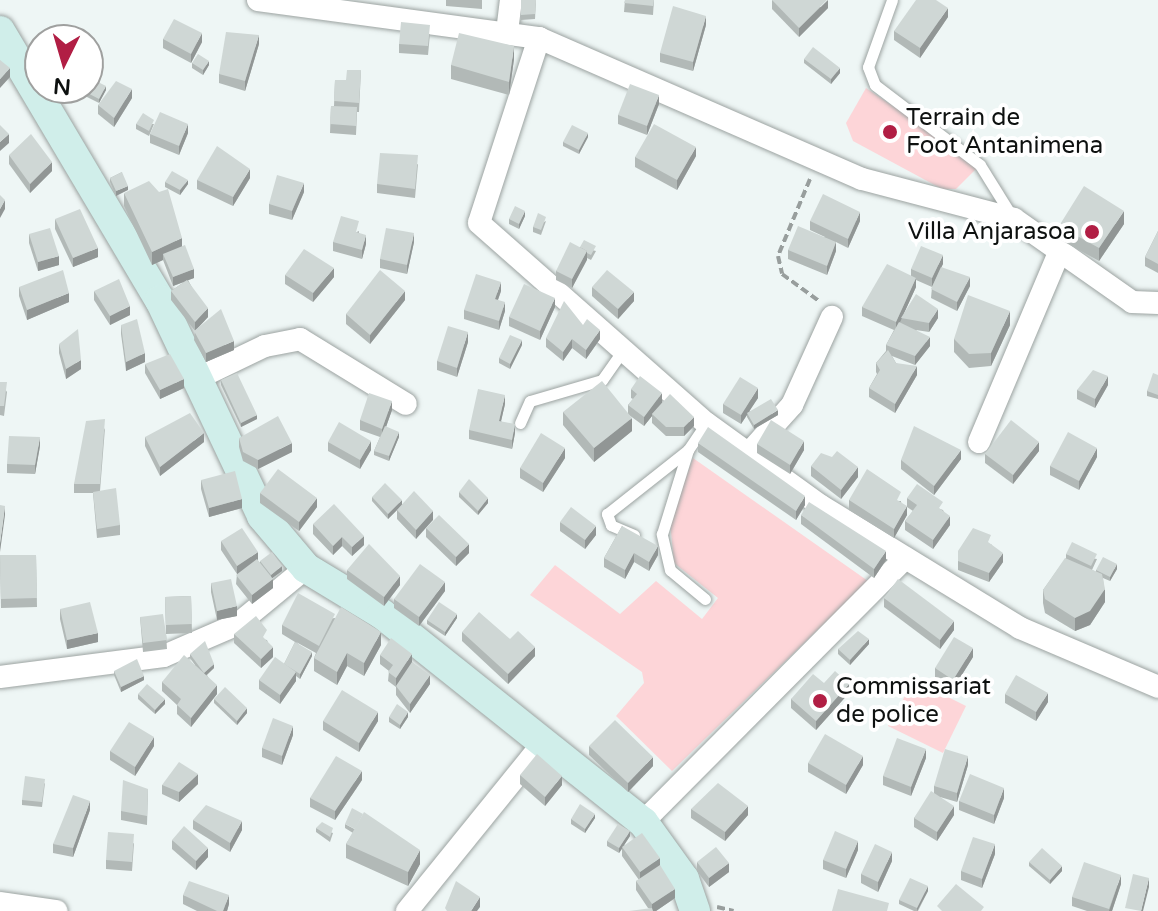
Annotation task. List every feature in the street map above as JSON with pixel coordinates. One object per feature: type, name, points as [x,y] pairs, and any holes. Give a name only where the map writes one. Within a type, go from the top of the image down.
[{"type":"street","points":[[258,0],[539,38],[862,179],[1014,219],[1132,302],[1158,303]]},
{"type":"street","points":[[507,32],[511,0]]},
{"type":"street","points":[[0,31],[160,300],[262,516],[306,568],[382,614],[643,822],[684,879],[695,911]]},
{"type":"street","points":[[539,38],[479,223],[622,351],[706,423],[748,454],[905,558],[1020,628],[1158,687]]},
{"type":"street","points":[[979,442],[1059,253]]},
{"type":"street","points":[[748,454],[792,405],[832,317]]},
{"type":"street","points":[[196,379],[265,346],[300,339],[406,404]]},
{"type":"street","points":[[643,822],[905,558]]},
{"type":"street","points":[[0,677],[164,656],[238,624],[306,568]]},
{"type":"street","points":[[407,911],[542,744]]},
{"type":"street","points":[[0,903],[56,911]]},
{"type":"lane","points":[[892,0],[868,67],[875,85],[980,165],[1014,219]]},
{"type":"lane","points":[[520,423],[530,401],[602,380],[622,351]]},
{"type":"lane","points":[[705,599],[670,570],[664,548],[667,510],[688,450],[706,423]]},
{"type":"lane","points":[[664,548],[611,525],[607,514],[688,450]]},
{"type":"path","points":[[818,159],[778,256],[782,274],[832,317]]},
{"type":"shaded area","name":"Terrain de Foot Antanimena","points":[[866,88],[980,165],[956,189],[942,189],[853,141],[846,123]]},
{"type":"shaded area","points":[[693,458],[868,581],[672,771],[616,716],[644,683],[642,672],[530,595],[555,565],[620,614],[656,581],[702,619],[718,598],[674,563],[670,522]]},
{"type":"shaded area","points":[[914,680],[966,706],[943,753],[888,726]]},
{"type":"building","points":[[521,0],[536,0],[535,14],[521,15]]},
{"type":"building","points":[[625,0],[654,0],[653,6],[624,3]]},
{"type":"building","points":[[772,0],[827,0],[799,28]]},
{"type":"building","points":[[916,0],[936,0],[948,8],[920,48],[894,31]]},
{"type":"building","points":[[673,6],[706,16],[693,62],[660,53]]},
{"type":"building","points":[[174,19],[202,33],[191,54],[163,39]]},
{"type":"building","points":[[401,22],[430,25],[428,46],[399,44]]},
{"type":"building","points":[[226,32],[259,35],[245,81],[219,74]]},
{"type":"building","points":[[459,33],[514,46],[509,82],[451,65]]},
{"type":"building","points":[[813,47],[840,68],[831,79],[804,59]]},
{"type":"building","points":[[198,54],[209,61],[203,70],[192,63]]},
{"type":"building","points":[[0,60],[10,68],[0,79]]},
{"type":"building","points":[[347,70],[361,70],[359,103],[334,101],[335,80],[346,80]]},
{"type":"building","points":[[116,81],[132,89],[114,118],[98,105],[104,104],[104,97]]},
{"type":"building","points":[[630,84],[659,95],[647,126],[618,115]]},
{"type":"building","points":[[331,106],[357,107],[356,126],[330,124]]},
{"type":"building","points":[[160,112],[188,124],[179,146],[150,134]]},
{"type":"building","points":[[143,113],[154,120],[149,131],[136,124]]},
{"type":"building","points":[[654,124],[696,147],[677,180],[635,157]]},
{"type":"building","points":[[0,125],[9,134],[0,142]]},
{"type":"building","points":[[572,125],[588,133],[579,150],[563,142]]},
{"type":"building","points":[[31,134],[52,162],[30,184],[9,155]]},
{"type":"building","points":[[217,146],[250,169],[233,197],[197,180]]},
{"type":"building","points":[[380,153],[418,155],[415,189],[377,184]]},
{"type":"building","points":[[172,171],[188,180],[180,190],[165,182]]},
{"type":"building","points":[[122,172],[128,186],[116,191],[110,178]]},
{"type":"building","points":[[277,175],[304,183],[292,211],[269,204]]},
{"type":"building","points":[[149,181],[159,192],[168,189],[182,238],[152,252],[124,193]]},
{"type":"building","name":"Villa Anjarasoa","points":[[1084,186],[1124,211],[1099,248],[1059,226]]},
{"type":"building","points":[[823,194],[860,212],[848,239],[810,221]]},
{"type":"building","points":[[515,206],[525,211],[519,224],[509,219]]},
{"type":"building","points":[[80,209],[98,248],[73,258],[55,219]]},
{"type":"building","points":[[538,213],[546,217],[541,230],[533,227]]},
{"type":"building","points":[[341,216],[359,221],[356,232],[366,235],[362,250],[333,242]]},
{"type":"building","points":[[798,226],[836,242],[827,266],[788,250]]},
{"type":"building","points":[[50,228],[59,256],[38,262],[29,234]]},
{"type":"building","points":[[386,228],[414,233],[407,265],[380,259]]},
{"type":"building","points":[[1158,231],[1158,264],[1145,257]]},
{"type":"building","points":[[584,240],[596,246],[591,255],[580,247]]},
{"type":"building","points":[[570,242],[587,251],[572,279],[556,271]]},
{"type":"building","points":[[185,245],[194,269],[173,277],[163,254]]},
{"type":"building","points":[[921,246],[943,255],[932,278],[911,269]]},
{"type":"building","points":[[304,249],[334,268],[313,293],[285,275]]},
{"type":"building","points":[[887,264],[916,278],[896,322],[862,307]]},
{"type":"building","points":[[941,267],[970,277],[957,302],[931,289]]},
{"type":"building","points":[[63,270],[69,293],[27,310],[19,287]]},
{"type":"building","points":[[380,270],[405,291],[370,335],[346,314]]},
{"type":"building","points":[[607,270],[634,292],[618,309],[592,287]]},
{"type":"building","points":[[476,274],[501,282],[495,299],[505,302],[499,321],[464,310]]},
{"type":"building","points":[[119,279],[130,306],[110,316],[94,291]]},
{"type":"building","points":[[187,280],[208,308],[195,322],[171,291]]},
{"type":"building","points":[[524,284],[555,298],[540,331],[509,317]]},
{"type":"building","points":[[916,294],[938,309],[929,323],[901,318]]},
{"type":"building","points":[[968,295],[1010,311],[991,353],[969,354],[954,339]]},
{"type":"building","points":[[564,301],[583,325],[587,319],[600,330],[586,350],[572,339],[563,352],[546,338]]},
{"type":"building","points":[[221,309],[234,341],[206,353],[194,331]]},
{"type":"building","points":[[137,319],[145,353],[126,362],[121,325]]},
{"type":"building","points":[[899,322],[930,337],[915,356],[886,345]]},
{"type":"building","points":[[448,326],[468,332],[457,368],[437,361]]},
{"type":"building","points":[[78,329],[81,360],[66,369],[59,344]]},
{"type":"building","points":[[510,335],[522,340],[510,364],[499,358]]},
{"type":"building","points":[[888,350],[896,363],[917,366],[895,404],[869,388],[880,370],[876,363]]},
{"type":"building","points":[[170,354],[184,379],[160,390],[145,364]]},
{"type":"building","points":[[1093,370],[1108,376],[1095,399],[1077,390]]},
{"type":"building","points":[[237,373],[257,415],[241,423],[221,380]]},
{"type":"building","points":[[1153,373],[1158,375],[1158,395],[1147,391]]},
{"type":"building","points":[[640,376],[662,393],[644,417],[628,405],[637,394],[631,389]]},
{"type":"building","points":[[740,377],[758,388],[741,415],[723,404]]},
{"type":"building","points":[[602,381],[632,418],[594,448],[563,412]]},
{"type":"building","points":[[0,382],[7,382],[4,406],[0,406]]},
{"type":"building","points":[[478,389],[505,395],[499,421],[515,424],[512,440],[469,430]]},
{"type":"building","points":[[369,393],[392,401],[382,429],[360,420]]},
{"type":"building","points":[[670,394],[694,417],[684,427],[666,427],[652,414]]},
{"type":"building","points":[[771,399],[778,410],[754,425],[747,413]]},
{"type":"building","points":[[190,413],[204,433],[160,467],[145,437]]},
{"type":"building","points":[[278,416],[292,443],[258,460],[243,452],[239,438]]},
{"type":"building","points":[[105,419],[100,484],[74,484],[86,421]]},
{"type":"building","points":[[771,420],[804,441],[790,465],[757,444]]},
{"type":"building","points":[[1011,420],[1039,442],[1013,475],[985,454]]},
{"type":"building","points":[[339,422],[371,441],[360,460],[328,442]]},
{"type":"building","points":[[385,426],[399,432],[389,456],[374,451]]},
{"type":"building","points":[[914,426],[961,450],[934,486],[901,460]]},
{"type":"building","points":[[708,427],[805,496],[796,511],[698,443]]},
{"type":"building","points":[[1068,432],[1097,448],[1079,481],[1050,466]]},
{"type":"building","points":[[541,433],[565,448],[543,483],[520,468]]},
{"type":"building","points":[[9,436],[40,437],[35,465],[7,464]]},
{"type":"building","points":[[837,451],[858,467],[841,490],[811,466],[821,453],[832,457]]},
{"type":"building","points":[[278,469],[317,498],[299,522],[260,493]]},
{"type":"building","points":[[867,469],[901,492],[897,500],[907,506],[894,529],[849,500]]},
{"type":"building","points":[[235,471],[242,499],[209,508],[201,480]]},
{"type":"building","points":[[469,479],[488,498],[478,511],[459,492]]},
{"type":"building","points":[[385,483],[402,500],[388,514],[372,497]]},
{"type":"building","points":[[917,484],[943,502],[939,508],[950,516],[933,540],[905,521],[917,505],[907,498]]},
{"type":"building","points":[[116,488],[120,525],[97,529],[93,492]]},
{"type":"building","points":[[414,491],[433,511],[416,530],[397,510]]},
{"type":"building","points":[[809,502],[886,551],[874,569],[801,515]]},
{"type":"building","points":[[334,504],[364,536],[352,547],[342,537],[333,546],[313,524]]},
{"type":"building","points":[[0,505],[5,506],[0,543]]},
{"type":"building","points":[[571,507],[596,526],[585,540],[560,522]]},
{"type":"building","points":[[439,515],[469,544],[456,557],[426,528]]},
{"type":"building","points":[[622,526],[658,546],[649,562],[634,553],[625,570],[604,558]]},
{"type":"building","points":[[242,528],[258,552],[237,566],[221,541]]},
{"type":"building","points":[[973,528],[991,535],[988,542],[1003,553],[989,573],[958,561],[958,551]]},
{"type":"building","points":[[1072,542],[1097,554],[1091,566],[1066,554]]},
{"type":"building","points":[[369,544],[400,576],[384,597],[347,570]]},
{"type":"building","points":[[272,552],[282,566],[271,575],[260,561]]},
{"type":"building","points":[[0,555],[36,555],[37,598],[1,599]]},
{"type":"building","points":[[1103,557],[1117,564],[1110,577],[1096,570]]},
{"type":"building","points":[[1065,558],[1102,574],[1105,589],[1090,611],[1075,618],[1045,599],[1043,590]]},
{"type":"building","points":[[257,559],[273,579],[252,595],[236,575]]},
{"type":"building","points":[[420,564],[445,582],[419,617],[394,599]]},
{"type":"building","points":[[231,579],[237,606],[217,611],[211,583]]},
{"type":"building","points":[[898,579],[954,621],[940,640],[884,598]]},
{"type":"building","points":[[298,593],[335,614],[319,646],[282,625]]},
{"type":"building","points":[[191,596],[192,624],[166,625],[165,597]]},
{"type":"building","points":[[90,602],[98,633],[67,640],[60,609]]},
{"type":"building","points":[[439,602],[457,614],[445,632],[427,620]]},
{"type":"building","points":[[341,607],[381,632],[364,663],[347,653],[337,672],[314,658]]},
{"type":"building","points":[[479,612],[510,639],[518,631],[535,647],[508,674],[462,632]]},
{"type":"building","points":[[163,614],[167,640],[143,643],[140,617]]},
{"type":"building","points":[[256,616],[267,630],[263,637],[273,647],[261,659],[234,634]]},
{"type":"building","points":[[858,631],[869,639],[850,660],[838,649]]},
{"type":"building","points":[[954,637],[973,648],[953,680],[935,668]]},
{"type":"building","points":[[391,638],[412,654],[396,678],[388,672],[393,665],[380,655]]},
{"type":"building","points":[[205,641],[214,664],[204,673],[190,654]]},
{"type":"building","points":[[295,642],[312,652],[300,674],[284,664]]},
{"type":"building","points":[[184,655],[217,685],[191,718],[177,705],[181,699],[162,682]]},
{"type":"building","points":[[275,657],[296,672],[280,695],[259,680]]},
{"type":"building","points":[[137,659],[144,676],[121,687],[114,671]]},
{"type":"building","points":[[412,662],[430,675],[410,704],[396,686]]},
{"type":"building","name":"Commissariat de police","points":[[835,671],[849,684],[816,721],[791,699],[813,674],[824,683]]},
{"type":"building","points":[[1016,675],[1048,693],[1036,712],[1005,694]]},
{"type":"building","points":[[147,684],[165,699],[155,710],[138,694]]},
{"type":"building","points":[[225,687],[247,708],[237,721],[214,699]]},
{"type":"building","points":[[342,690],[378,712],[359,743],[323,721]]},
{"type":"building","points":[[397,704],[408,712],[400,725],[389,717]]},
{"type":"building","points":[[273,718],[293,726],[282,756],[262,748]]},
{"type":"building","points":[[615,720],[653,757],[628,783],[589,746]]},
{"type":"building","points":[[129,722],[154,737],[135,767],[110,751]]},
{"type":"building","points":[[825,734],[863,756],[846,785],[808,763]]},
{"type":"building","points":[[897,738],[926,749],[911,787],[883,776]]},
{"type":"building","points":[[945,749],[968,756],[957,793],[934,786]]},
{"type":"building","points":[[537,754],[562,776],[545,797],[520,775]]},
{"type":"building","points":[[336,756],[362,771],[335,811],[310,798]]},
{"type":"building","points":[[179,762],[198,774],[179,792],[162,785]]},
{"type":"building","points":[[970,774],[1004,788],[994,815],[959,801]]},
{"type":"building","points":[[25,776],[45,779],[42,802],[22,800]]},
{"type":"building","points":[[123,780],[148,789],[147,816],[121,811]]},
{"type":"building","points":[[718,783],[748,806],[725,832],[691,809]]},
{"type":"building","points":[[931,791],[954,806],[937,832],[914,818]]},
{"type":"building","points":[[73,795],[90,801],[73,848],[53,844]]},
{"type":"building","points":[[580,804],[595,814],[585,829],[571,819]]},
{"type":"building","points":[[206,805],[242,821],[230,843],[193,820]]},
{"type":"building","points":[[352,808],[363,814],[355,829],[345,824]]},
{"type":"building","points":[[364,812],[420,850],[408,872],[346,844]]},
{"type":"building","points":[[322,822],[333,828],[330,837],[316,828]]},
{"type":"building","points":[[618,824],[630,831],[619,848],[607,841]]},
{"type":"building","points":[[184,826],[208,848],[196,861],[172,840]]},
{"type":"building","points":[[835,831],[858,841],[846,869],[823,860]]},
{"type":"building","points":[[108,832],[134,834],[132,862],[106,860]]},
{"type":"building","points":[[642,833],[660,858],[640,872],[622,847]]},
{"type":"building","points":[[973,837],[995,844],[982,879],[961,871]]},
{"type":"building","points":[[875,844],[892,852],[878,882],[861,874]]},
{"type":"building","points":[[716,847],[729,863],[709,878],[697,862]]},
{"type":"building","points":[[1042,848],[1062,866],[1050,880],[1029,862]]},
{"type":"building","points":[[1084,862],[1121,875],[1109,909],[1072,897]]},
{"type":"building","points":[[660,865],[675,889],[652,904],[636,881]]},
{"type":"building","points":[[1133,874],[1149,878],[1141,911],[1125,908]]},
{"type":"building","points":[[910,878],[928,886],[917,908],[899,900]]},
{"type":"building","points":[[189,881],[229,895],[223,911],[183,895]]},
{"type":"building","points":[[456,881],[480,897],[471,911],[447,911],[445,908]]},
{"type":"building","points":[[956,884],[984,907],[981,911],[942,911],[937,906]]},
{"type":"building","points":[[838,889],[889,903],[887,911],[832,911]]},
{"type":"place","name":"Terrain de Foot Antanimena","points":[[890,132]]},
{"type":"place","name":"Villa Anjarasoa","points":[[1092,232]]},
{"type":"place","name":"Commissariat de police","points":[[820,701]]}]
